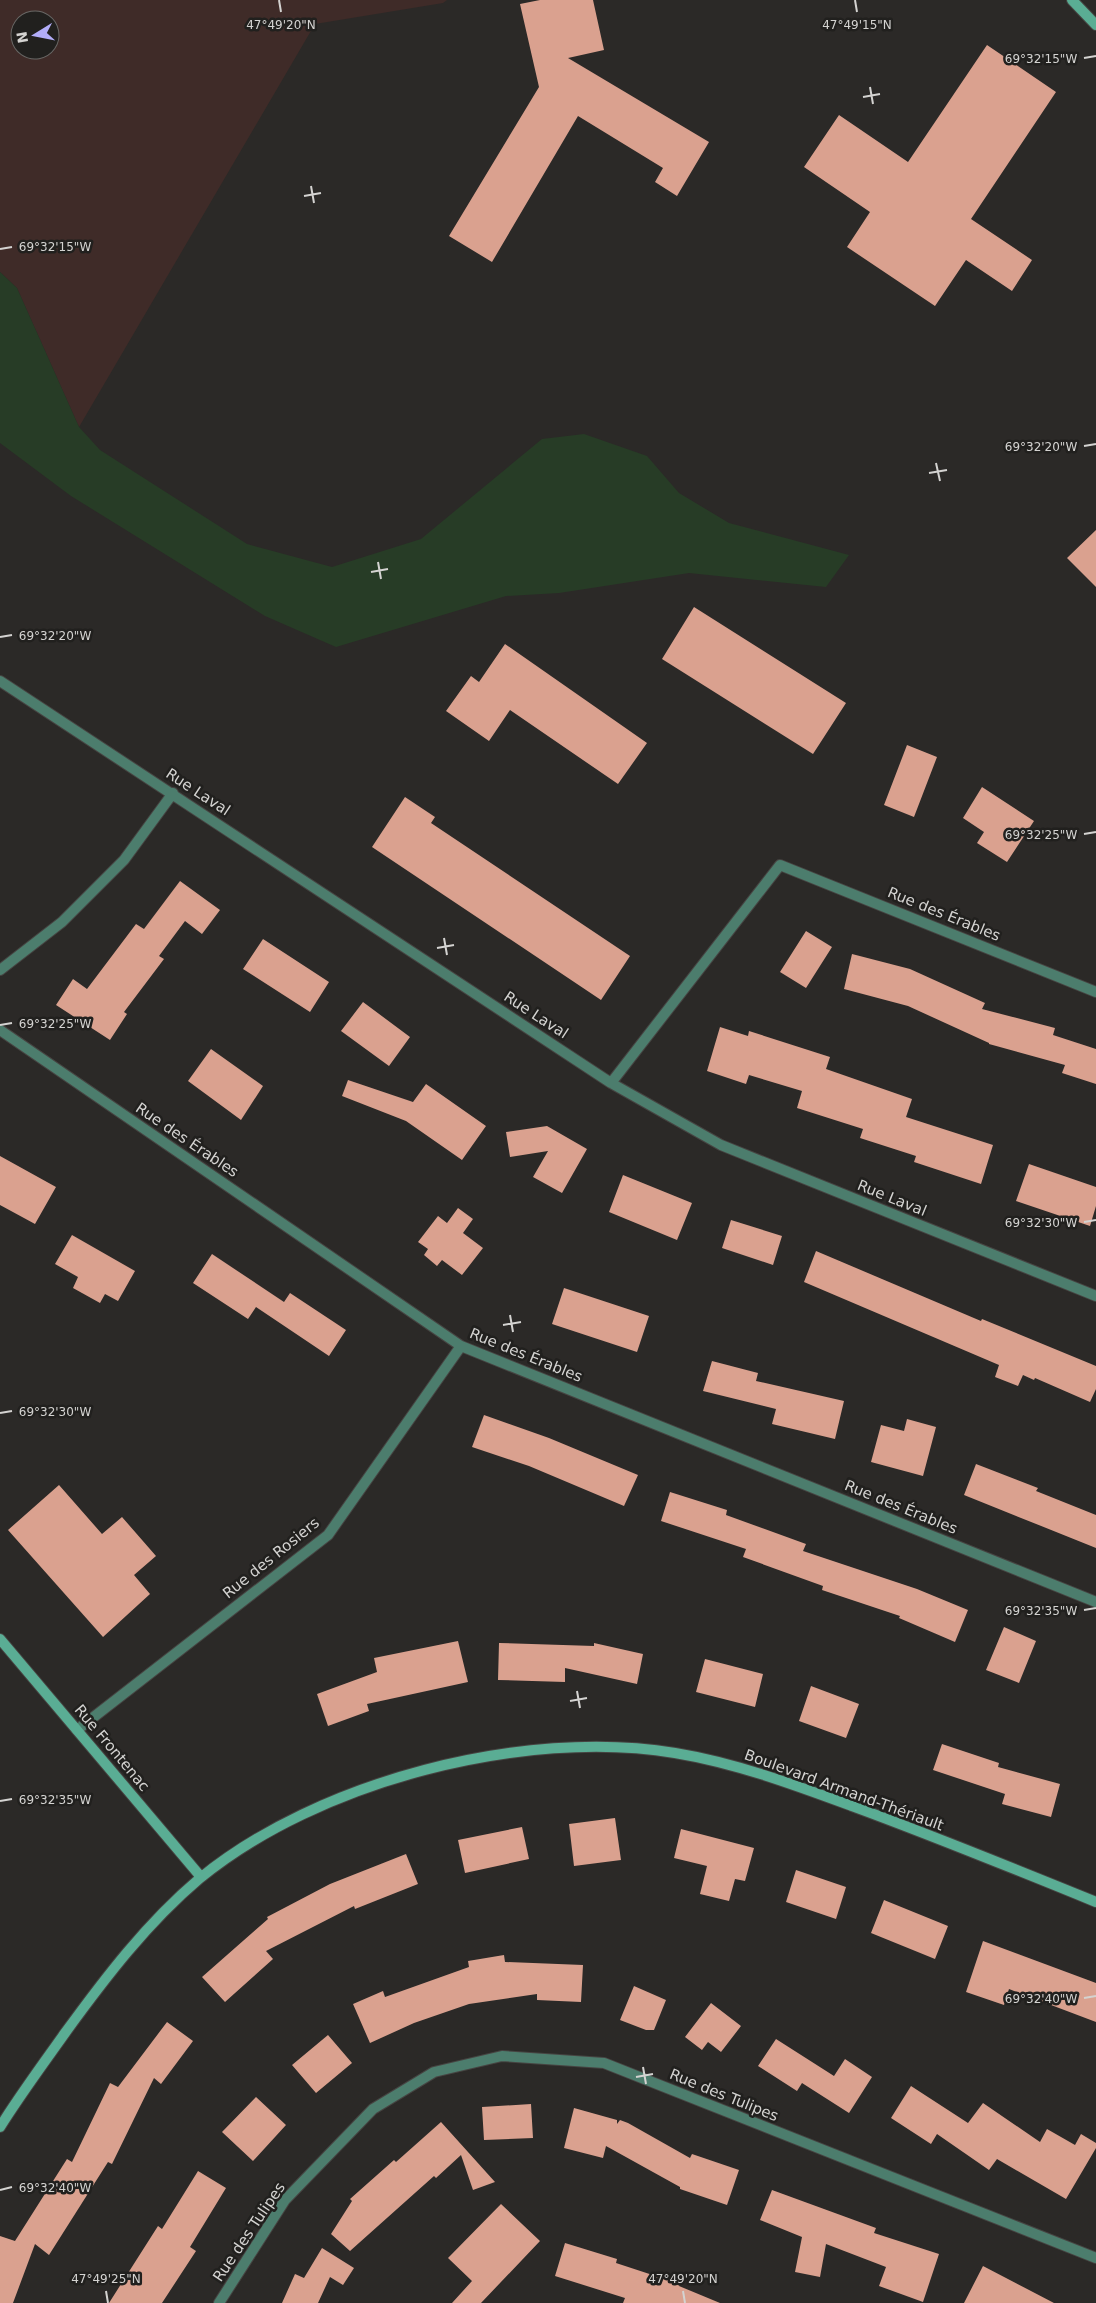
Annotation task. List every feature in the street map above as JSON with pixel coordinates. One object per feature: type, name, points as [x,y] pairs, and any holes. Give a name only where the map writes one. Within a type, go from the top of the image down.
[{"type":"street","points":[[1072,0],[1096,25]]},
{"type":"street","name":"Rue Laval","points":[[0,681],[173,793],[611,1083],[721,1145],[1096,1296]]},
{"type":"street","points":[[0,970],[62,922],[124,860],[173,793]]},
{"type":"street","name":"Rue des Érables","points":[[611,1083],[780,865],[1096,992]]},
{"type":"street","name":"Rue des Érables","points":[[0,1030],[461,1346],[1096,1602]]},
{"type":"street","name":"Rue des Rosiers","points":[[77,1730],[328,1534],[461,1346]]},
{"type":"street","name":"Rue Frontenac","points":[[0,1639],[202,1877]]},
{"type":"street","name":"Boulevard Armand-Thériault","points":[[0,2127],[110,1972],[174,1902],[202,1877],[246,1847],[286,1823],[320,1806],[378,1784],[472,1759],[546,1749],[606,1747],[674,1753],[728,1765],[807,1789],[904,1825],[1096,1902]]},
{"type":"street","name":"Rue des Tulipes","points":[[219,2303],[285,2200],[374,2109],[434,2072],[502,2056],[604,2063],[1096,2258]]},
{"type":"shaded area","points":[[0,0],[447,0],[443,3],[315,24],[79,427],[17,288],[0,272]]},
{"type":"green space","points":[[0,272],[17,288],[79,427],[100,450],[247,544],[332,567],[421,539],[542,439],[584,434],[647,456],[679,493],[729,523],[849,555],[826,587],[689,573],[559,593],[506,596],[336,647],[265,616],[71,496],[0,443]]},
{"type":"building","points":[[540,0],[593,0],[604,50],[568,58],[709,142],[677,196],[655,182],[663,168],[578,116],[492,262],[449,236],[539,87],[520,4]]},
{"type":"building","points":[[987,45],[1056,92],[971,219],[1032,260],[1012,291],[966,260],[935,306],[847,247],[870,212],[804,167],[839,115],[908,162]]},
{"type":"building","points":[[1096,530],[1096,587],[1067,558]]},
{"type":"building","points":[[694,607],[846,703],[813,754],[662,659]]},
{"type":"building","points":[[505,644],[647,743],[618,784],[510,710],[489,741],[446,711],[471,676],[479,682]]},
{"type":"building","points":[[907,745],[937,757],[914,817],[884,805]]},
{"type":"building","points":[[982,787],[1034,821],[1007,862],[977,843],[984,832],[963,818]]},
{"type":"building","points":[[405,797],[435,817],[431,823],[630,956],[601,1000],[372,847]]},
{"type":"building","points":[[180,881],[220,910],[202,934],[185,921],[159,956],[164,959],[124,1012],[127,1014],[110,1040],[56,1005],[73,979],[87,989],[136,924],[144,929]]},
{"type":"building","points":[[806,931],[832,947],[806,988],[780,972]]},
{"type":"building","points":[[263,939],[329,982],[310,1012],[243,969]]},
{"type":"building","points":[[852,954],[910,969],[985,1003],[982,1009],[1055,1028],[1053,1035],[1096,1049],[1096,1084],[1062,1073],[1065,1065],[989,1044],[908,1006],[844,989]]},
{"type":"building","points":[[363,1002],[410,1037],[389,1066],[341,1031]]},
{"type":"building","points":[[720,1027],[748,1036],[749,1031],[830,1057],[826,1069],[912,1099],[906,1117],[993,1145],[981,1184],[914,1162],[916,1156],[860,1138],[863,1129],[797,1108],[802,1091],[749,1075],[746,1084],[707,1071]]},
{"type":"building","points":[[211,1049],[263,1086],[241,1120],[188,1081]]},
{"type":"building","points":[[348,1080],[413,1102],[426,1084],[486,1126],[462,1160],[406,1121],[342,1096]]},
{"type":"building","points":[[547,1126],[587,1149],[562,1193],[533,1177],[548,1151],[510,1157],[506,1132]]},
{"type":"building","points":[[0,1156],[56,1187],[35,1224],[0,1205]]},
{"type":"building","points":[[1029,1164],[1096,1187],[1096,1206],[1090,1226],[1016,1201]]},
{"type":"building","points":[[623,1175],[692,1203],[677,1240],[609,1212]]},
{"type":"building","points":[[458,1208],[473,1219],[463,1233],[483,1248],[462,1275],[442,1260],[437,1266],[424,1255],[428,1249],[418,1242],[438,1216],[447,1223]]},
{"type":"building","points":[[731,1220],[782,1236],[773,1265],[722,1248]]},
{"type":"building","points":[[72,1235],[135,1271],[118,1301],[105,1294],[100,1303],[73,1288],[78,1277],[55,1264]]},
{"type":"building","points":[[816,1251],[981,1321],[982,1319],[1096,1366],[1096,1389],[1090,1402],[1035,1378],[1034,1380],[1023,1375],[1018,1386],[995,1377],[999,1365],[804,1282]]},
{"type":"building","points":[[212,1254],[284,1302],[290,1293],[346,1330],[329,1356],[256,1307],[248,1319],[193,1283]]},
{"type":"building","points":[[564,1288],[649,1316],[637,1352],[552,1324]]},
{"type":"building","points":[[712,1361],[758,1373],[756,1381],[844,1401],[835,1439],[772,1424],[776,1409],[703,1391]]},
{"type":"building","points":[[484,1415],[549,1438],[638,1475],[624,1506],[529,1466],[472,1447]]},
{"type":"building","points":[[907,1419],[936,1427],[923,1476],[871,1462],[881,1425],[904,1431]]},
{"type":"building","points":[[976,1464],[1038,1488],[1036,1491],[1096,1515],[1096,1548],[964,1495]]},
{"type":"building","points":[[59,1485],[102,1534],[122,1517],[156,1556],[134,1575],[150,1594],[103,1637],[8,1530]]},
{"type":"building","points":[[670,1492],[727,1510],[726,1515],[806,1544],[803,1551],[917,1589],[968,1610],[955,1642],[899,1618],[900,1616],[822,1590],[823,1586],[743,1557],[746,1549],[661,1521]]},
{"type":"building","points":[[1004,1627],[1036,1641],[1019,1683],[986,1670]]},
{"type":"building","points":[[458,1641],[468,1682],[367,1704],[369,1711],[328,1726],[317,1694],[377,1672],[374,1658]]},
{"type":"building","points":[[499,1643],[594,1646],[594,1643],[643,1654],[637,1684],[565,1668],[565,1682],[498,1680]]},
{"type":"building","points":[[705,1659],[763,1674],[755,1707],[696,1692]]},
{"type":"building","points":[[811,1686],[859,1704],[846,1738],[799,1721]]},
{"type":"building","points":[[942,1744],[999,1763],[998,1767],[1060,1784],[1051,1817],[1002,1804],[1005,1794],[933,1770]]},
{"type":"building","points":[[615,1818],[621,1860],[574,1866],[569,1824]]},
{"type":"building","points":[[522,1827],[529,1859],[465,1873],[458,1840]]},
{"type":"building","points":[[681,1829],[754,1848],[745,1881],[735,1879],[729,1901],[700,1894],[707,1866],[674,1858]]},
{"type":"building","points":[[406,1854],[418,1884],[355,1909],[354,1906],[266,1951],[273,1959],[225,2002],[202,1977],[268,1919],[267,1917],[330,1884]]},
{"type":"building","points":[[796,1870],[846,1887],[836,1919],[786,1902]]},
{"type":"building","points":[[884,1900],[948,1926],[935,1959],[871,1933]]},
{"type":"building","points":[[983,1941],[1096,1983],[1096,2022],[1009,1989],[1004,2005],[966,1992]]},
{"type":"building","points":[[504,1955],[505,1962],[583,1965],[581,2002],[537,2000],[537,1994],[469,2004],[414,2023],[370,2043],[353,2004],[383,1991],[385,1997],[469,1967],[468,1961]]},
{"type":"building","points":[[634,1986],[666,2000],[654,2030],[646,2030],[620,2020]]},
{"type":"building","points":[[711,2003],[741,2026],[721,2052],[708,2042],[702,2050],[685,2037]]},
{"type":"building","points":[[167,2022],[193,2041],[161,2084],[154,2078],[112,2164],[108,2162],[49,2255],[35,2244],[13,2303],[0,2303],[0,2236],[15,2241],[67,2159],[72,2162],[110,2083],[118,2087]]},
{"type":"building","points":[[328,2035],[352,2063],[316,2093],[292,2065]]},
{"type":"building","points":[[776,2039],[834,2076],[845,2059],[872,2077],[849,2113],[802,2083],[797,2091],[758,2066]]},
{"type":"building","points":[[911,2086],[968,2123],[983,2103],[1040,2142],[1047,2129],[1075,2145],[1081,2134],[1096,2143],[1096,2148],[1066,2199],[997,2159],[989,2170],[937,2134],[931,2144],[891,2118]]},
{"type":"building","points":[[256,2097],[286,2125],[253,2161],[222,2132]]},
{"type":"building","points":[[531,2104],[533,2138],[484,2140],[482,2107]]},
{"type":"building","points":[[574,2108],[617,2120],[617,2124],[620,2120],[628,2123],[690,2158],[692,2154],[739,2170],[727,2205],[680,2189],[680,2187],[606,2146],[603,2158],[564,2148]]},
{"type":"building","points":[[441,2122],[495,2182],[473,2190],[461,2155],[436,2178],[434,2176],[350,2251],[331,2234],[352,2201],[350,2199]]},
{"type":"building","points":[[198,2171],[226,2188],[190,2247],[196,2251],[162,2303],[109,2303],[158,2226],[162,2229]]},
{"type":"building","points":[[772,2190],[876,2228],[874,2233],[939,2254],[923,2302],[879,2286],[886,2267],[826,2244],[820,2277],[795,2272],[802,2237],[760,2220]]},
{"type":"building","points":[[501,2204],[540,2241],[481,2303],[452,2303],[472,2281],[448,2258]]},
{"type":"building","points":[[565,2243],[617,2259],[616,2263],[680,2284],[679,2286],[720,2303],[623,2303],[625,2298],[555,2276]]},
{"type":"building","points":[[322,2248],[354,2268],[343,2285],[330,2277],[318,2303],[282,2303],[295,2274],[304,2278]]},
{"type":"building","points":[[983,2266],[1054,2303],[964,2303]]}]
